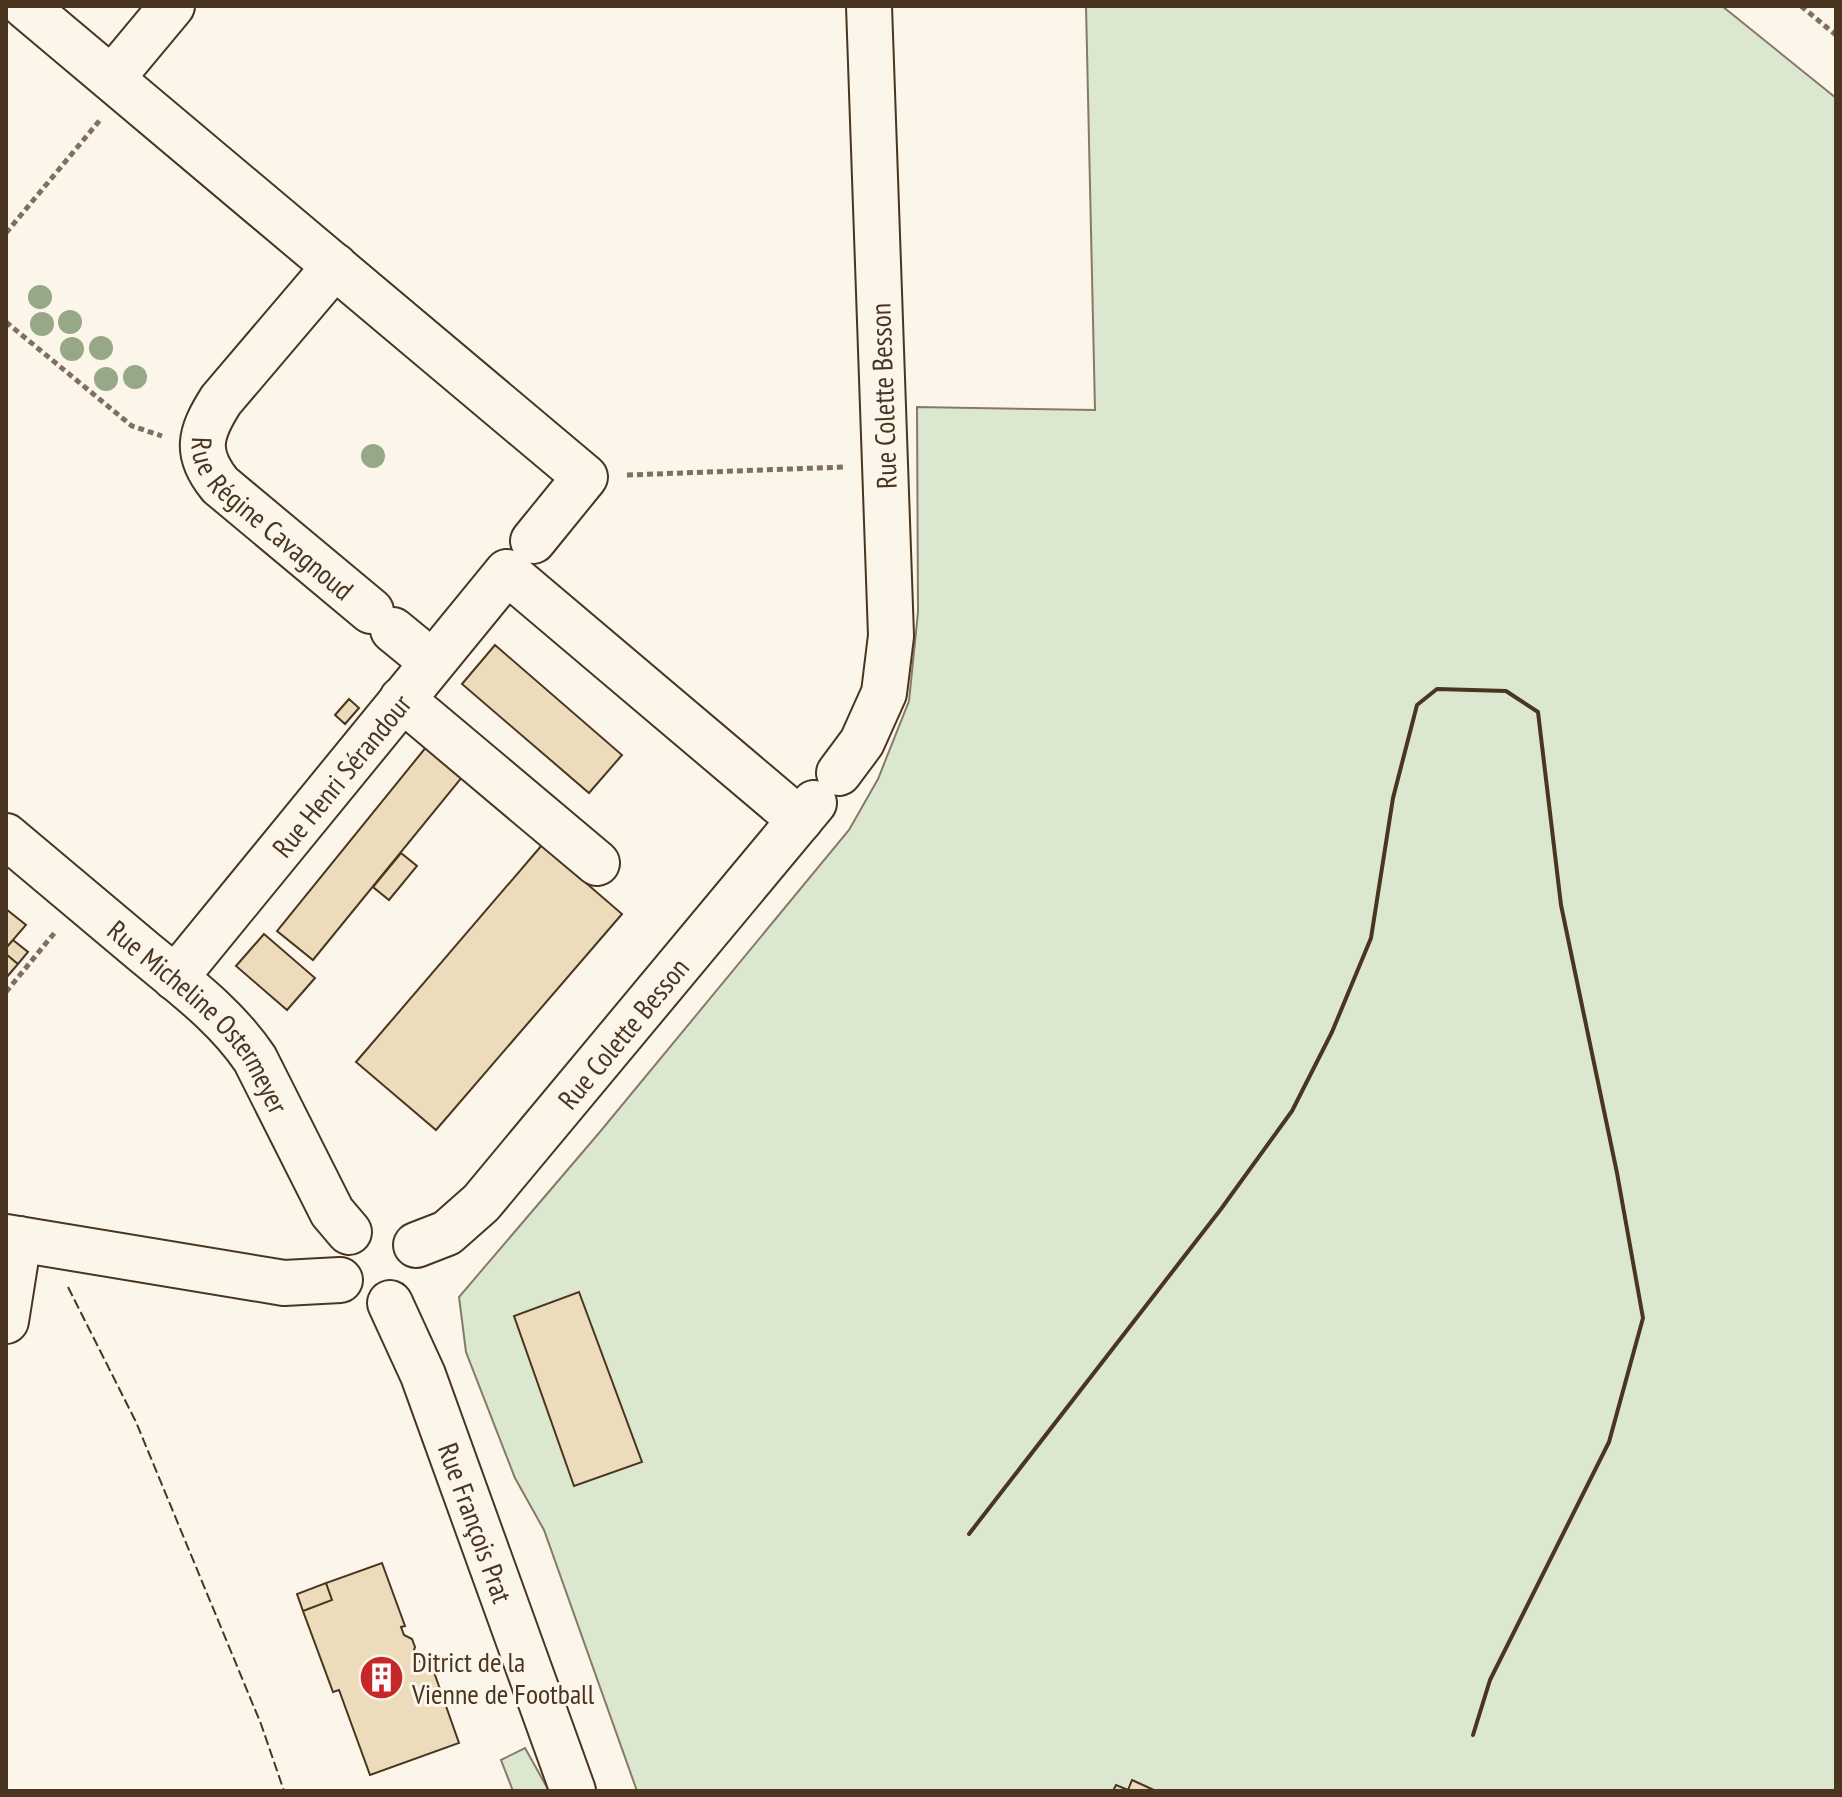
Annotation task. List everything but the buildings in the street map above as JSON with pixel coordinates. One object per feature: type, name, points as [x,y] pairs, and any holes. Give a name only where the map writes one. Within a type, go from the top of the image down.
[{"type":"street","points":[[25,6],[585,477]]},
{"type":"street","points":[[121,86],[172,6]]},
{"type":"street","name":"Rue Colette Besson","points":[[416,1245],[447,1233],[481,1203],[817,799],[862,742],[884,693],[891,636],[869,6]]},
{"type":"street","name":"Rue Régine Cavagnoud","points":[[335,266],[221,400],[206,423],[202,449],[207,470],[220,485],[432,662]]},
{"type":"street","name":"Rue Henri Sérandour","points":[[175,978],[585,477]]},
{"type":"street","points":[[520,556],[817,799]]},
{"type":"street","points":[[402,699],[597,863]]},
{"type":"street","name":"Rue Micheline Ostermeyer","points":[[6,836],[224,1020],[242,1039],[332,1212],[349,1232]]},
{"type":"street","points":[[386,1221],[409,1234],[416,1245],[420,1259],[419,1273],[413,1286],[390,1303],[379,1305],[355,1298],[340,1280],[336,1255],[349,1232],[360,1224],[386,1221]]},
{"type":"street","points":[[6,1321],[12,1238],[284,1283],[340,1280]]},
{"type":"street","name":"Rue François Prat","points":[[390,1303],[423,1375],[573,1791]]},
{"type":"path","points":[[1801,6],[1836,35]]},
{"type":"path","points":[[6,233],[114,104],[121,86]]},
{"type":"path","points":[[6,322],[132,426],[202,449]]},
{"type":"path","points":[[585,477],[885,465]]},
{"type":"path","points":[[6,992],[82,900]]},
{"type":"green space","points":[[1086,6],[1722,6],[1836,98],[1836,1791],[637,1791],[544,1530],[515,1478],[466,1352],[459,1297],[849,830],[878,779],[909,701],[918,612],[917,407],[1095,410]]},
{"type":"green space","points":[[525,1748],[549,1791],[513,1791],[501,1760]]},
{"type":"fence","points":[[68,1287],[136,1422],[261,1724],[284,1791]]},
{"type":"wall","points":[[969,1534],[1221,1209],[1292,1111],[1332,1032],[1371,938],[1393,798],[1417,705],[1437,689],[1506,691],[1538,712],[1561,905],[1617,1173],[1643,1318],[1609,1442],[1490,1680],[1473,1735]]},
{"type":"place","name":"Ditrict de la Vienne de Football","points":[[381,1677]]}]
